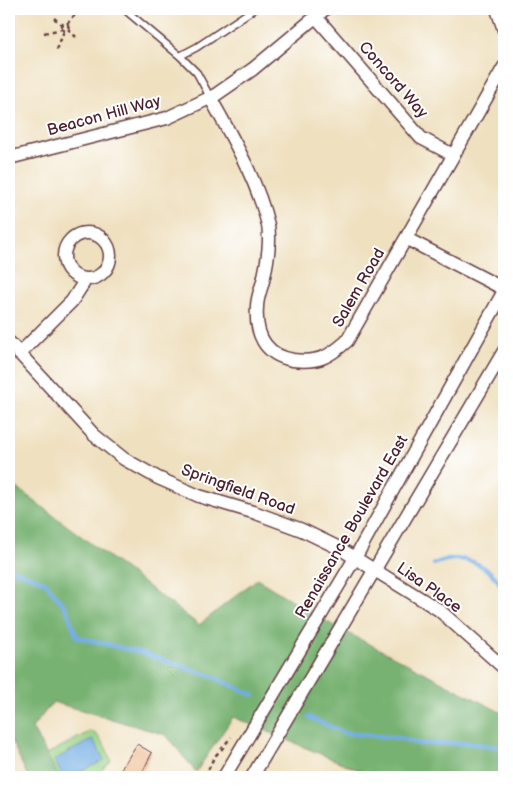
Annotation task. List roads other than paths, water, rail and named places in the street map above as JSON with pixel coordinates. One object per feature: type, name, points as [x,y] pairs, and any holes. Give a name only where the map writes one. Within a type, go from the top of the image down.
[{"type":"street","points":[[497,9],[504,30]]},
{"type":"street","name":"Beacon Hill Way","points":[[9,158],[167,118],[210,97],[253,69],[320,13]]},
{"type":"street","name":"Concord Way","points":[[320,13],[422,138],[453,155]]},
{"type":"street","name":"Salem Road","points":[[210,97],[243,159],[259,196],[268,227],[268,251],[264,277],[256,305],[257,323],[261,340],[271,351],[285,358],[302,361],[320,360],[333,353],[347,341],[504,68]]},
{"type":"street","points":[[407,239],[504,290]]},
{"type":"street","points":[[19,354],[72,301],[86,279]]},
{"type":"street","name":"Renaissance Boulevard East","points":[[224,777],[355,558],[504,290]]},
{"type":"street","name":"Springfield Road","points":[[9,342],[94,435],[124,459],[158,478],[199,496],[256,513],[302,530],[355,558]]},
{"type":"street","points":[[252,777],[504,351]]},
{"type":"street","name":"Lisa Place","points":[[355,558],[439,610],[504,668]]},
{"type":"lane","name":"Salem Road","points":[[124,9],[180,56],[197,73],[210,97]]},
{"type":"lane","points":[[180,56],[197,47],[254,9]]},
{"type":"water","points":[[93,739],[104,760],[71,777],[63,777],[54,760]]},
{"type":"waterway","points":[[434,564],[454,559],[473,562],[490,572],[504,589]]},
{"type":"waterway","points":[[9,568],[45,582],[66,608],[77,637],[142,653],[213,677],[253,695]]},
{"type":"waterway","points":[[309,717],[344,733],[399,738],[420,744],[470,743],[504,748]]}]
